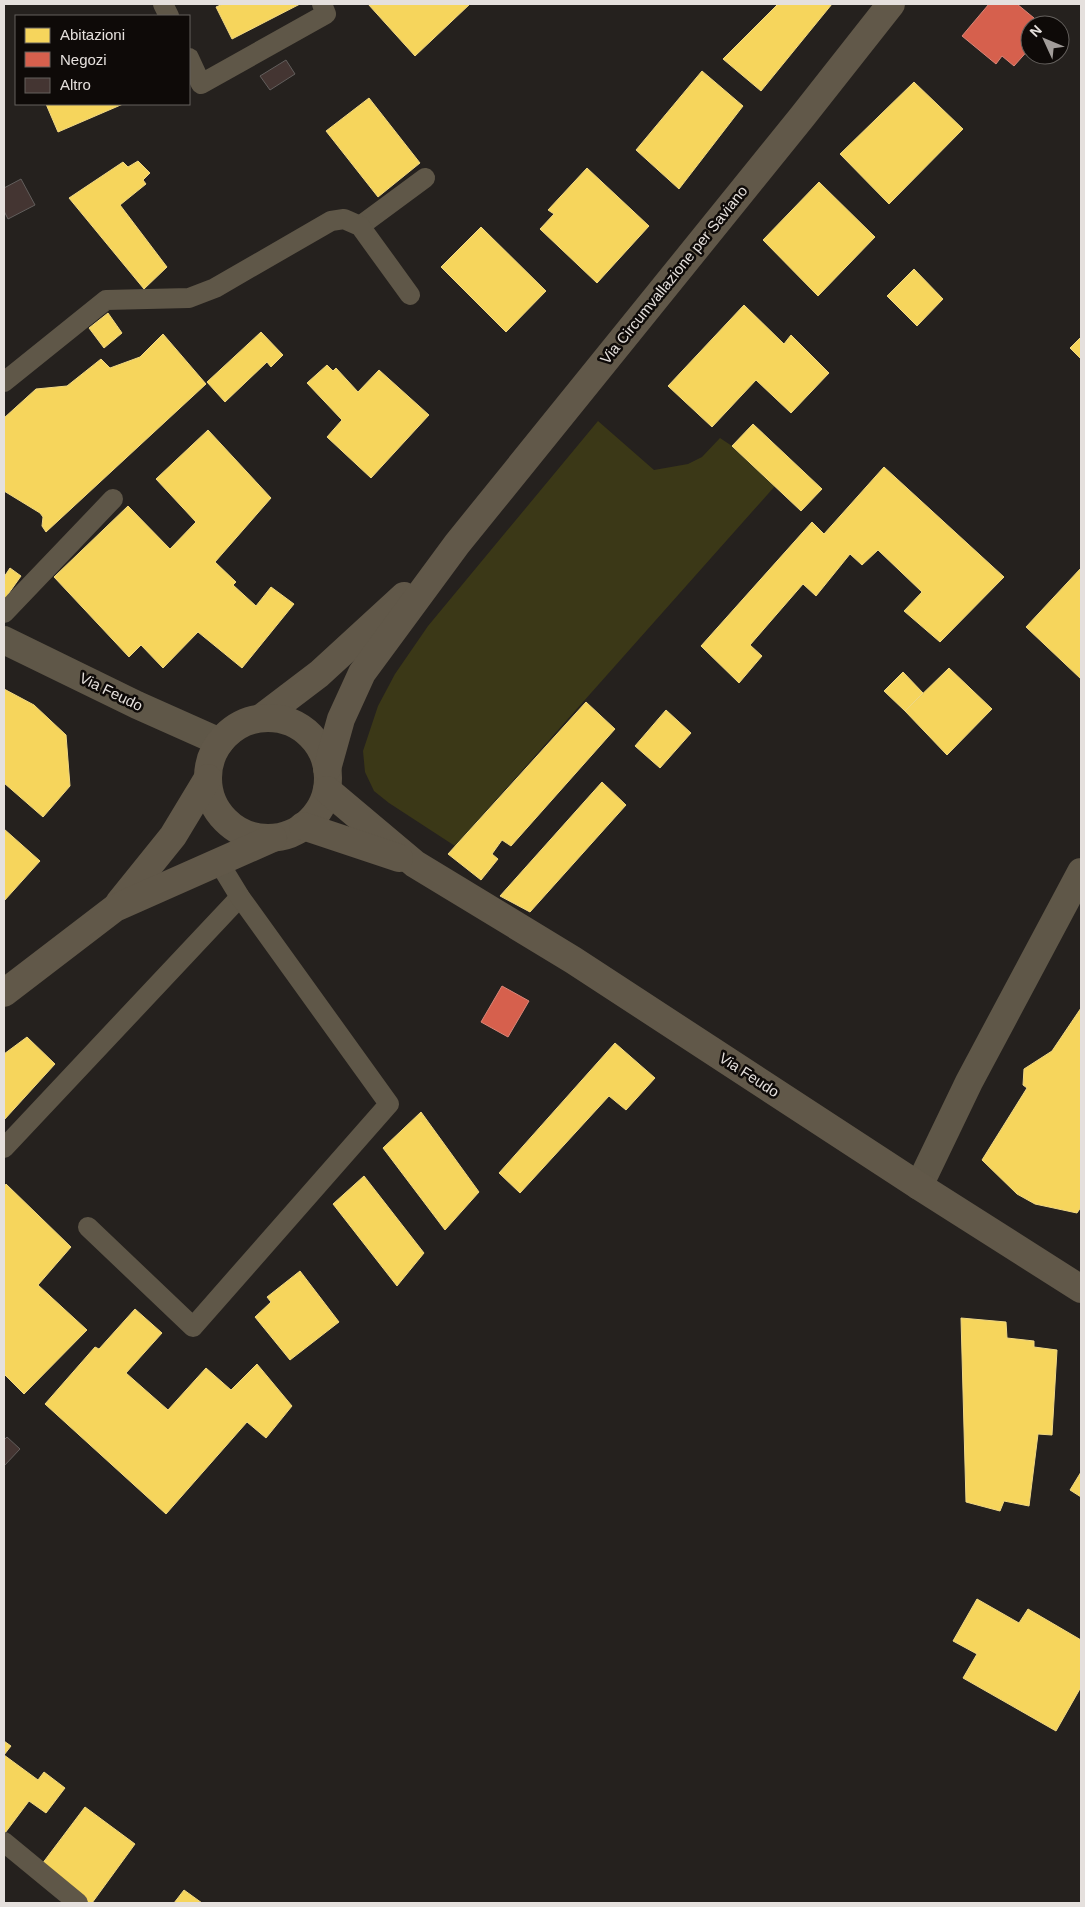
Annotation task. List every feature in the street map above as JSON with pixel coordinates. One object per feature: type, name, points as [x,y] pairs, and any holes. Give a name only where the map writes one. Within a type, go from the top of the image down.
[{"type":"main road","name":"Via Circumvallazione per Saviano","points":[[327,779],[341,719],[362,673],[457,544],[802,117],[890,4]]},
{"type":"main road","name":"Via Circumvallazione per Saviano","points":[[261,718],[291,697],[326,668],[424,579],[457,544]]},
{"type":"main road","points":[[4,993],[115,908],[218,861],[273,838],[289,834],[303,826],[314,816],[322,803],[327,779],[322,751],[311,736],[297,725],[280,719],[261,718],[245,722],[231,730],[220,742],[211,759],[208,778],[211,798],[221,815],[236,828],[253,836],[273,838]]},
{"type":"main road","points":[[115,908],[173,836],[208,778]]},
{"type":"main road","name":"Via Feudo","points":[[327,779],[415,864]]},
{"type":"main road","name":"Via Feudo","points":[[303,826],[415,864],[573,960],[918,1186],[1081,1290]]},
{"type":"street","name":"Via Feudo","points":[[4,640],[137,705],[220,742]]},
{"type":"street","points":[[918,1186],[969,1082],[1081,872]]},
{"type":"lane","points":[[190,60],[201,84],[326,14],[322,4]]},
{"type":"lane","points":[[360,226],[425,178]]},
{"type":"lane","points":[[4,382],[106,300],[189,298],[215,288],[331,221],[344,219],[360,226],[410,294]]},
{"type":"lane","points":[[4,613],[113,499]]},
{"type":"lane","points":[[88,1227],[193,1327],[389,1104],[240,897],[218,861]]},
{"type":"lane","points":[[4,1148],[240,897]]},
{"type":"lane","points":[[4,1842],[78,1903]]},
{"type":"shaded area","points":[[598,421],[654,470],[688,464],[702,457],[720,438],[732,446],[775,486],[455,846],[389,803],[374,791],[365,772],[363,751],[378,706],[395,674],[428,626]]},
{"type":"building: Abitazioni","points":[[223,4],[300,4],[232,39],[216,7]]},
{"type":"building: Abitazioni","points":[[368,4],[470,4],[415,56]]},
{"type":"building: Abitazioni","points":[[778,4],[832,4],[761,91],[723,59]]},
{"type":"building: Abitazioni","points":[[702,71],[743,106],[679,189],[636,150]]},
{"type":"building: Abitazioni","points":[[914,82],[963,129],[889,204],[840,154]]},
{"type":"building: Abitazioni","points":[[369,98],[420,163],[378,197],[326,131]]},
{"type":"building: Abitazioni","points":[[46,105],[121,105],[58,132]]},
{"type":"building: Abitazioni","points":[[138,161],[150,173],[143,180],[146,184],[120,205],[167,267],[144,289],[69,198],[123,162],[128,167]]},
{"type":"building: Abitazioni","points":[[587,168],[649,226],[597,283],[540,229],[554,214],[548,210]]},
{"type":"building: Abitazioni","points":[[819,182],[875,237],[818,296],[763,240]]},
{"type":"building: Abitazioni","points":[[481,227],[546,291],[506,332],[441,267]]},
{"type":"building: Abitazioni","points":[[914,269],[943,299],[917,326],[887,296]]},
{"type":"building: Abitazioni","points":[[744,305],[784,344],[791,335],[829,373],[791,413],[756,380],[712,427],[668,386]]},
{"type":"building: Abitazioni","points":[[108,313],[122,333],[104,348],[89,328]]},
{"type":"building: Abitazioni","points":[[261,332],[283,355],[271,367],[267,362],[225,402],[207,382]]},
{"type":"building: Abitazioni","points":[[163,334],[206,384],[46,532],[42,526],[43,517],[40,513],[4,491],[4,418],[36,389],[67,386],[101,359],[110,368],[140,357]]},
{"type":"building: Abitazioni","points":[[1081,337],[1081,359],[1070,348]]},
{"type":"building: Abitazioni","points":[[327,365],[333,371],[336,368],[358,392],[379,370],[429,415],[371,478],[327,437],[342,420],[307,383]]},
{"type":"building: Abitazioni","points":[[753,424],[822,489],[801,511],[732,446]]},
{"type":"building: Abitazioni","points":[[208,430],[271,498],[215,562],[236,582],[233,585],[256,606],[271,587],[294,604],[242,668],[198,632],[163,668],[141,645],[129,657],[54,577],[128,506],[170,549],[196,522],[156,479]]},
{"type":"building: Abitazioni","points":[[884,467],[1004,577],[940,642],[904,611],[922,592],[878,550],[862,565],[850,554],[816,596],[803,584],[750,645],[762,656],[739,683],[701,646],[812,522],[824,534]]},
{"type":"building: Abitazioni","points":[[10,568],[21,576],[4,600],[4,577]]},
{"type":"building: Abitazioni","points":[[1081,568],[1081,679],[1026,627]]},
{"type":"building: Abitazioni","points":[[949,668],[992,709],[947,755],[905,711]]},
{"type":"building: Abitazioni","points":[[903,672],[923,693],[905,711],[884,691]]},
{"type":"building: Abitazioni","points":[[4,689],[34,705],[66,735],[70,786],[43,817],[4,783]]},
{"type":"building: Abitazioni","points":[[586,702],[615,729],[511,846],[502,840],[492,854],[498,859],[481,880],[448,854]]},
{"type":"building: Abitazioni","points":[[666,710],[691,733],[660,768],[635,746]]},
{"type":"building: Abitazioni","points":[[602,782],[626,805],[530,912],[500,896]]},
{"type":"building: Abitazioni","points":[[4,829],[40,861],[4,901]]},
{"type":"building: Abitazioni","points":[[1081,1008],[1081,1207],[1077,1213],[1035,1204],[1017,1194],[982,1160],[1027,1088],[1023,1085],[1024,1069],[1052,1051]]},
{"type":"building: Abitazioni","points":[[27,1037],[55,1064],[4,1120],[4,1054]]},
{"type":"building: Abitazioni","points":[[615,1043],[655,1078],[626,1110],[609,1096],[520,1193],[499,1173]]},
{"type":"building: Abitazioni","points":[[421,1112],[479,1192],[445,1230],[383,1148]]},
{"type":"building: Abitazioni","points":[[364,1176],[424,1253],[397,1286],[333,1204]]},
{"type":"building: Abitazioni","points":[[6,1184],[71,1247],[38,1285],[87,1330],[24,1394],[4,1374],[4,1187]]},
{"type":"building: Abitazioni","points":[[300,1271],[339,1322],[290,1360],[255,1317],[271,1302],[267,1297]]},
{"type":"building: Abitazioni","points":[[135,1309],[162,1333],[126,1373],[168,1410],[206,1368],[231,1390],[257,1364],[292,1406],[266,1438],[247,1422],[166,1514],[45,1404],[95,1347],[99,1349]]},
{"type":"building: Abitazioni","points":[[961,1318],[1006,1322],[1007,1338],[1034,1341],[1034,1347],[1057,1350],[1052,1435],[1038,1434],[1029,1506],[1004,1501],[1000,1511],[966,1502]]},
{"type":"building: Abitazioni","points":[[1081,1472],[1081,1497],[1070,1490]]},
{"type":"building: Abitazioni","points":[[977,1599],[1019,1623],[1028,1609],[1081,1640],[1081,1687],[1056,1731],[963,1678],[977,1654],[953,1641]]},
{"type":"building: Abitazioni","points":[[4,1741],[11,1746],[4,1755]]},
{"type":"building: Abitazioni","points":[[4,1755],[38,1780],[44,1772],[65,1788],[46,1813],[29,1801],[5,1833],[4,1832]]},
{"type":"building: Abitazioni","points":[[85,1807],[135,1844],[92,1903],[89,1903],[39,1868]]},
{"type":"building: Abitazioni","points":[[184,1890],[202,1903],[174,1903]]},
{"type":"building: Negozi","points":[[989,4],[1017,4],[1030,15],[1020,15],[1020,59],[1014,66],[1002,56],[996,64],[962,36]]},
{"type":"building: Negozi","points":[[502,986],[529,1001],[508,1037],[481,1022]]},
{"type":"building: Altro","points":[[286,60],[295,74],[270,90],[260,76]]},
{"type":"building: Altro","points":[[21,179],[35,205],[8,219],[4,211],[4,188]]},
{"type":"building: Altro","points":[[7,1437],[20,1449],[4,1466],[4,1440]]}]
